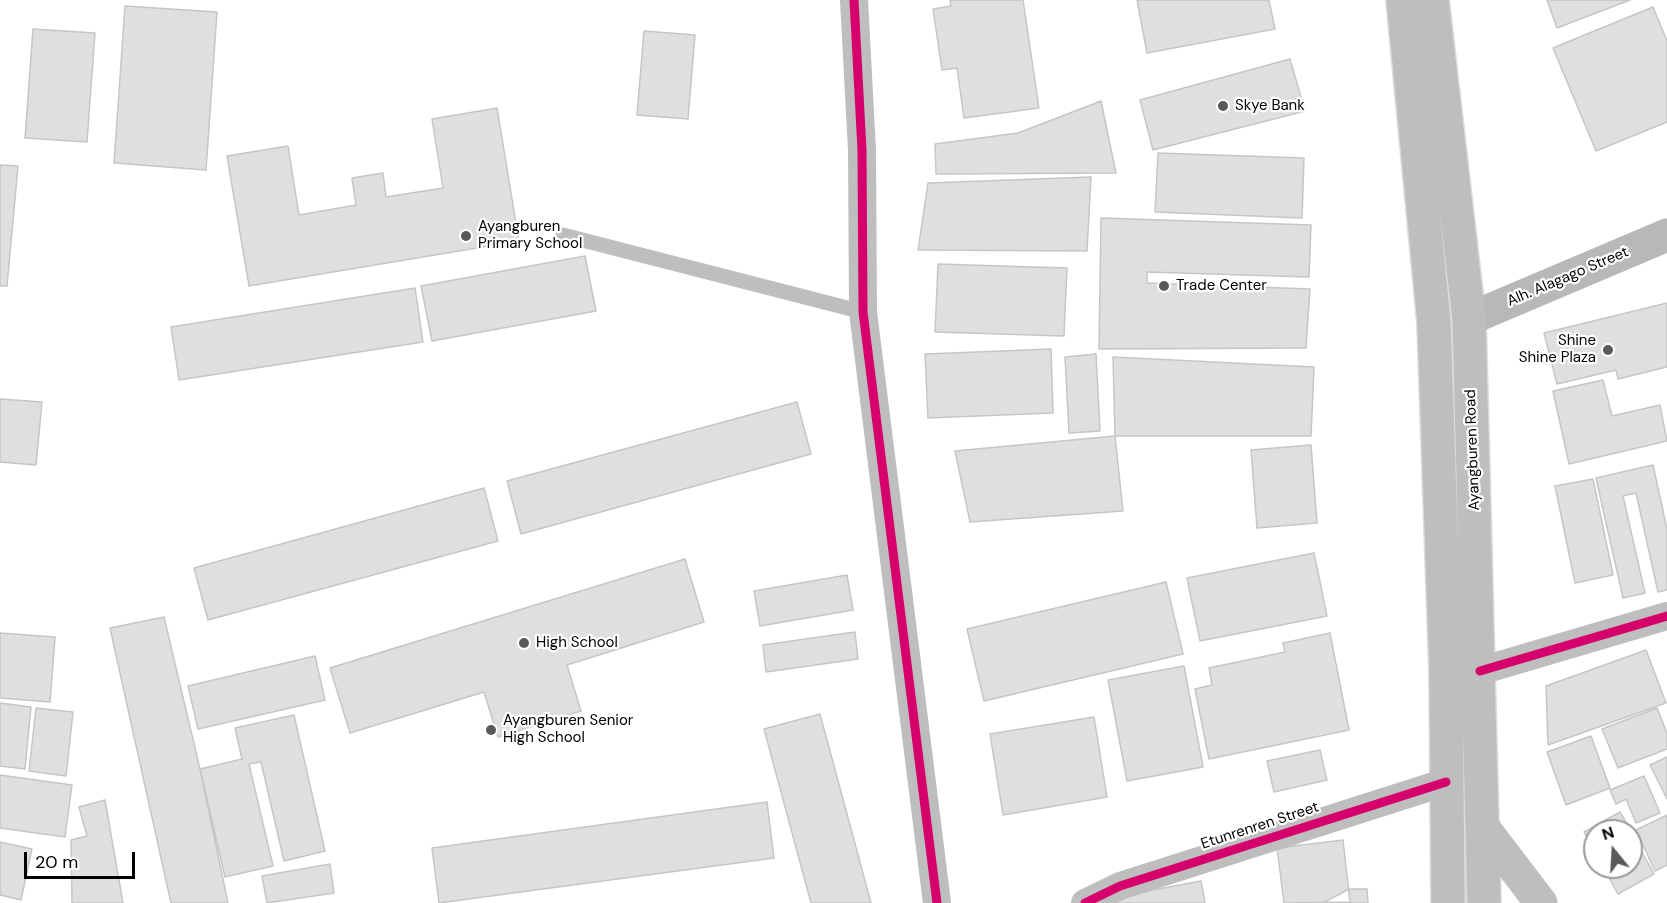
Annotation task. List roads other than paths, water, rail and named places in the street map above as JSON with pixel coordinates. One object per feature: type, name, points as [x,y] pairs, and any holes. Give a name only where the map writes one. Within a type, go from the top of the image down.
[{"type":"main road","points":[[1403,0],[1434,323],[1446,672],[1448,903]]},
{"type":"main road","name":"Ayangburen Road","points":[[1432,0],[1469,319],[1480,671],[1484,903]]},
{"type":"main road","name":"Alh. Alagago Street","points":[[1469,319],[1667,235]]},
{"type":"main road","points":[[1483,828],[1540,903]]},
{"type":"street","points":[[854,0],[862,150],[863,312],[937,903]]},
{"type":"street","points":[[1480,671],[1667,616]]},
{"type":"street","name":"Etunrenren Street","points":[[1085,903],[1120,886],[1446,782]]},
{"type":"lane","points":[[563,234],[863,312]]},
{"type":"place","name":"Skye Bank","points":[[1223,106]]},
{"type":"place","name":"Ayangburen Primary School","points":[[466,236]]},
{"type":"place","name":"Trade Center","points":[[1164,286]]},
{"type":"place","name":"Shine Shine Plaza","points":[[1608,350]]},
{"type":"place","name":"High School","points":[[524,643]]},
{"type":"place","name":"Ayangburen Senior High School","points":[[491,730]]}]
